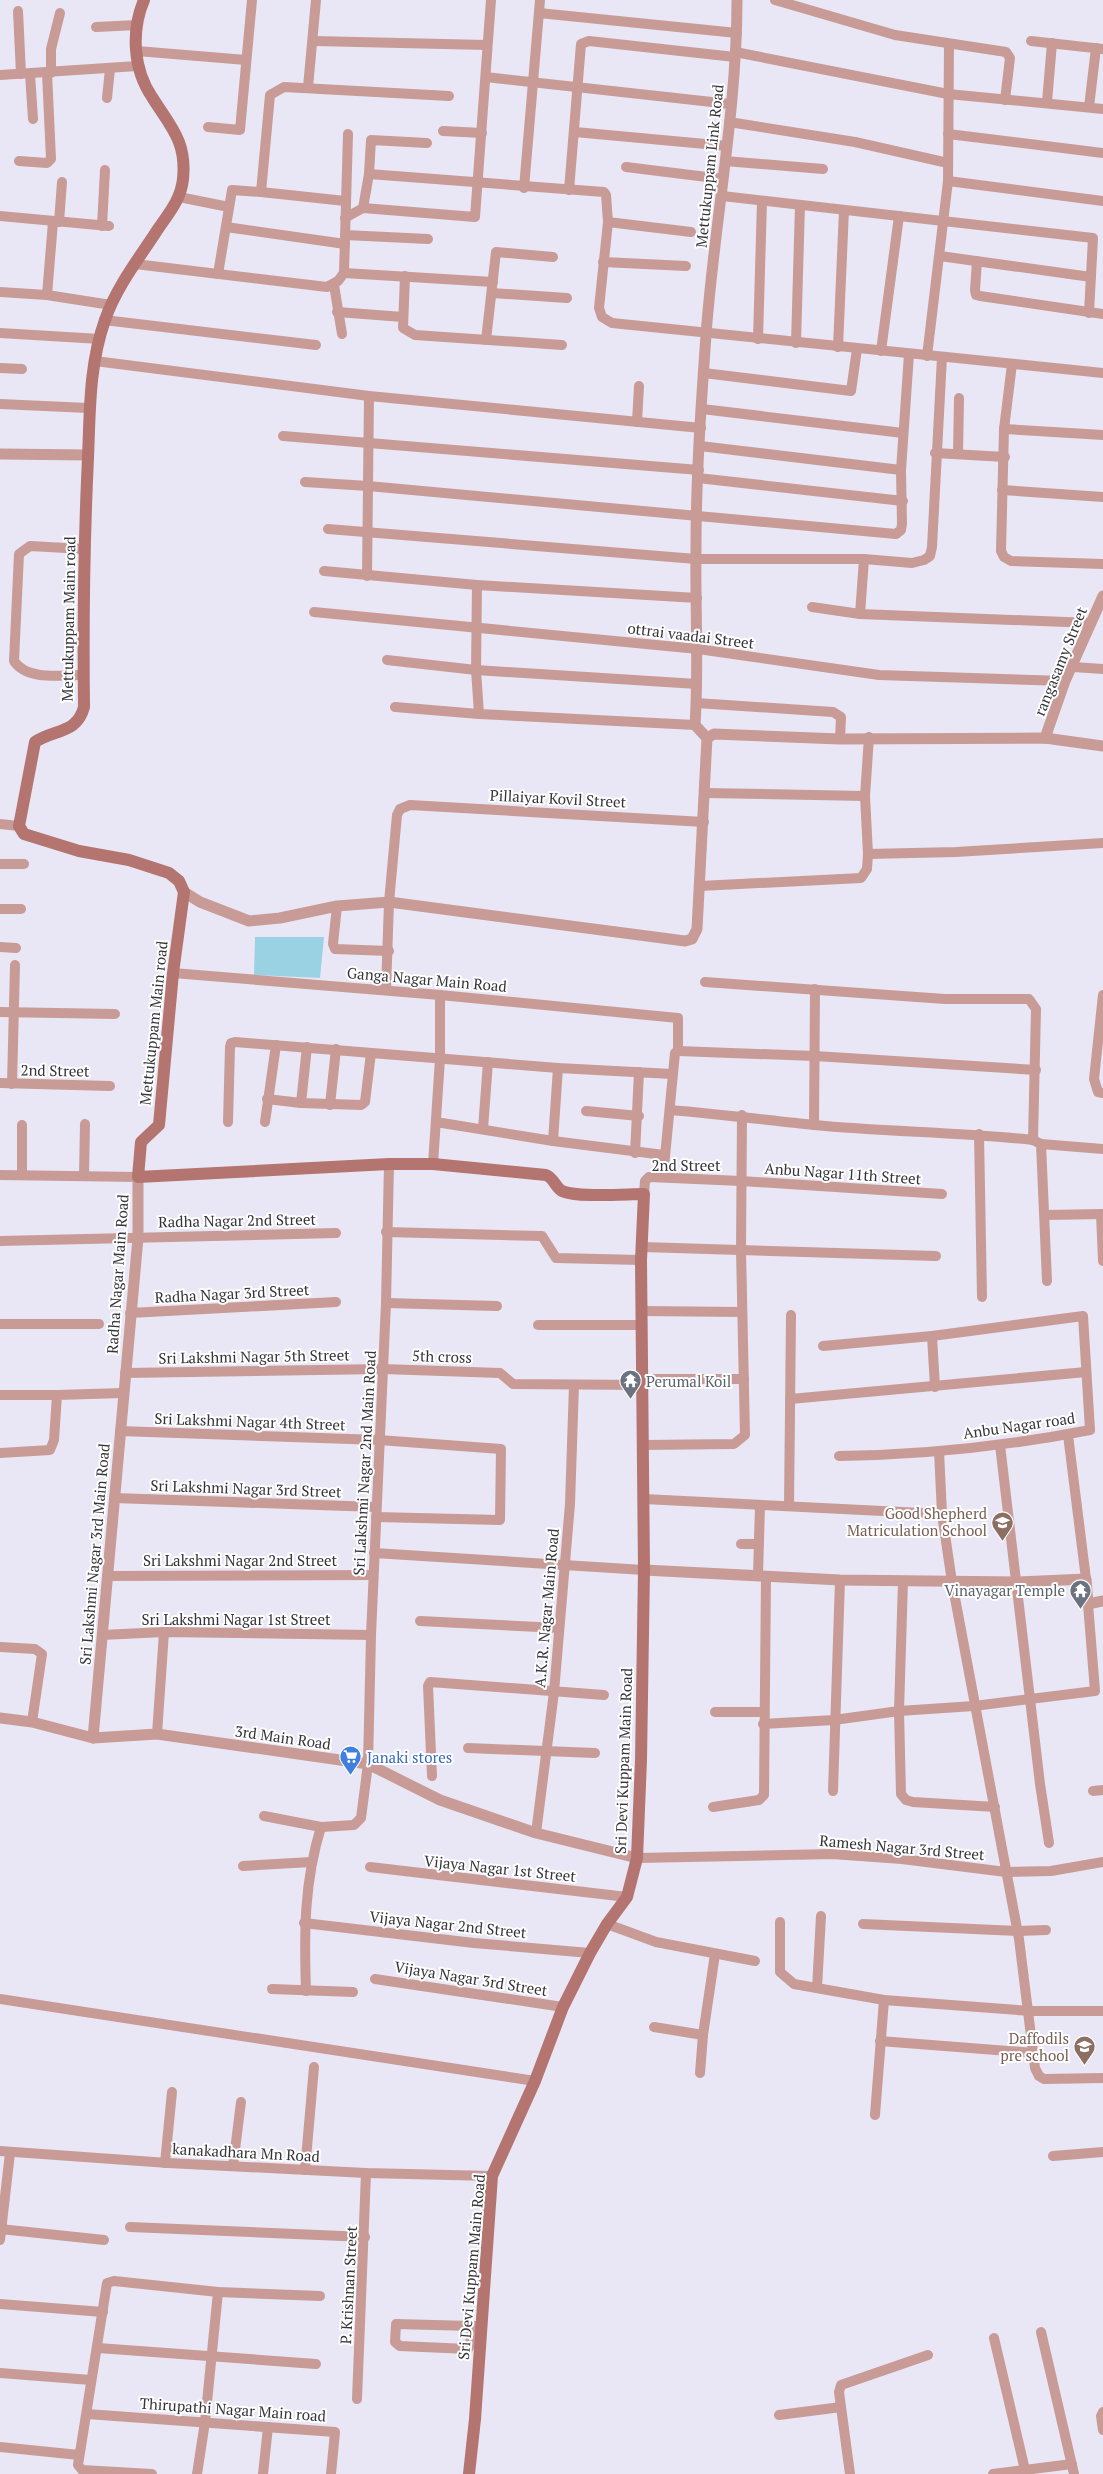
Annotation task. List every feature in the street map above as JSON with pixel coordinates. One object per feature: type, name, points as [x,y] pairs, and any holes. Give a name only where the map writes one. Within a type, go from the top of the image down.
[{"type":"main road","name":"Mettukuppam Main road","points":[[20,826],[35,742],[66,731],[76,724],[84,707],[84,549],[88,408],[95,361],[104,320],[136,264],[180,197],[184,160],[181,142],[172,124],[151,96],[137,66],[136,18],[144,0]]},
{"type":"main road","points":[[20,826],[24,834],[79,852],[129,860],[169,873],[180,881],[184,892]]},
{"type":"main road","name":"Mettukuppam Main road","points":[[138,1177],[141,1142],[159,1124],[173,973],[184,892]]},
{"type":"main road","points":[[138,1177],[388,1164],[434,1164],[546,1175],[553,1180],[558,1188],[572,1193],[644,1194]]},
{"type":"main road","name":"Sri Devi Kuppam Main Road","points":[[469,2474],[476,2332],[492,2176],[535,2081],[562,2007],[607,1924],[628,1897],[637,1858],[642,1760],[644,1499],[641,1253],[644,1194]]},
{"type":"street","points":[[208,128],[236,132],[240,128],[252,0]]},
{"type":"street","points":[[308,87],[314,41],[316,0]]},
{"type":"street","points":[[344,218],[363,208],[476,217],[491,0]]},
{"type":"street","points":[[524,188],[540,0]]},
{"type":"street","name":"Mettukuppam Link Road","points":[[695,725],[698,649],[696,515],[706,334],[730,122],[737,33],[737,0]]},
{"type":"street","points":[[776,0],[895,35],[1008,54],[1010,58],[1005,100]]},
{"type":"street","points":[[18,11],[32,119]]},
{"type":"street","points":[[20,161],[46,163],[51,160],[49,73],[51,49],[60,13]]},
{"type":"street","points":[[539,14],[737,33]]},
{"type":"street","points":[[96,27],[136,25]]},
{"type":"street","points":[[314,41],[487,45]]},
{"type":"street","points":[[569,190],[581,44],[589,41],[735,55],[948,94],[1047,102],[1103,109]]},
{"type":"street","points":[[1031,41],[1100,49],[1089,107]]},
{"type":"street","points":[[1047,102],[1052,43]]},
{"type":"street","points":[[927,356],[945,221],[948,181],[948,44]]},
{"type":"street","points":[[137,50],[246,60]]},
{"type":"street","points":[[0,76],[137,66]]},
{"type":"street","points":[[107,98],[110,69]]},
{"type":"street","points":[[486,76],[533,83],[730,104]]},
{"type":"street","points":[[261,192],[270,95],[284,86],[449,96]]},
{"type":"street","points":[[730,122],[855,142],[948,163]]},
{"type":"street","points":[[443,131],[482,133]]},
{"type":"street","points":[[575,132],[726,146]]},
{"type":"street","points":[[136,264],[327,287],[334,285],[344,272],[344,218],[348,134]]},
{"type":"street","points":[[948,134],[1103,153]]},
{"type":"street","points":[[363,208],[372,140],[427,143]]},
{"type":"street","points":[[725,161],[823,169]]},
{"type":"street","points":[[626,167],[723,179]]},
{"type":"street","points":[[0,216],[106,226],[105,170]]},
{"type":"street","points":[[369,174],[478,182],[524,188],[604,192],[606,195],[608,222],[599,308],[605,321],[612,324],[1103,373]]},
{"type":"street","points":[[948,181],[1103,201]]},
{"type":"street","points":[[46,295],[62,182]]},
{"type":"street","points":[[218,274],[232,190],[345,201]]},
{"type":"street","points":[[722,196],[1093,238],[1089,313]]},
{"type":"street","points":[[180,197],[229,207]]},
{"type":"street","points":[[758,339],[762,200]]},
{"type":"street","points":[[796,343],[800,205]]},
{"type":"street","points":[[838,347],[844,210]]},
{"type":"street","points":[[881,351],[899,216]]},
{"type":"street","points":[[608,222],[691,232]]},
{"type":"street","points":[[226,227],[345,240],[428,239]]},
{"type":"street","points":[[486,340],[496,252],[553,257]]},
{"type":"street","points":[[940,256],[1091,277]]},
{"type":"street","points":[[603,262],[686,266]]},
{"type":"street","points":[[977,262],[976,295],[1103,314]]},
{"type":"street","points":[[344,272],[405,276],[567,298]]},
{"type":"street","points":[[405,276],[404,330],[415,335],[562,345]]},
{"type":"street","points":[[334,285],[342,334]]},
{"type":"street","points":[[0,292],[46,295],[111,305]]},
{"type":"street","points":[[337,312],[403,317]]},
{"type":"street","points":[[104,320],[316,345]]},
{"type":"street","points":[[0,333],[100,338]]},
{"type":"street","points":[[704,373],[851,391],[857,349]]},
{"type":"street","points":[[305,482],[368,486],[896,534],[901,530],[902,524],[901,470],[909,354]]},
{"type":"street","points":[[328,529],[696,559],[864,559],[912,562],[924,560],[930,556],[942,357]]},
{"type":"street","points":[[95,361],[369,396],[701,428]]},
{"type":"street","points":[[1012,364],[1004,429],[1005,457],[1002,490],[1001,552],[1004,557],[1011,561],[1103,564]]},
{"type":"street","points":[[0,368],[22,369]]},
{"type":"street","points":[[637,422],[639,386]]},
{"type":"street","points":[[367,576],[369,396]]},
{"type":"street","points":[[958,454],[959,398]]},
{"type":"street","points":[[0,404],[88,408]]},
{"type":"street","points":[[702,409],[903,433]]},
{"type":"street","points":[[1004,429],[1103,436]]},
{"type":"street","points":[[283,436],[367,442],[698,474],[903,501]]},
{"type":"street","points":[[700,446],[901,470]]},
{"type":"street","points":[[936,453],[1005,457]]},
{"type":"street","points":[[0,454],[88,455]]},
{"type":"street","points":[[1002,490],[1103,497]]},
{"type":"street","points":[[83,675],[35,674],[19,668],[14,661],[20,554],[30,546],[84,549]]},
{"type":"street","points":[[860,614],[864,559]]},
{"type":"street","points":[[324,571],[477,585],[697,598]]},
{"type":"street","points":[[477,585],[476,670],[479,714]]},
{"type":"street","name":"rangasamy Street","points":[[1045,738],[1065,681],[1073,667],[1103,597]]},
{"type":"street","points":[[812,607],[860,614],[1091,623]]},
{"type":"street","name":"ottrai vaadai Street","points":[[314,612],[698,649],[879,675],[1065,681]]},
{"type":"street","points":[[387,660],[476,670],[697,684]]},
{"type":"street","points":[[1073,667],[1103,669]]},
{"type":"street","points":[[696,703],[834,712],[841,717],[840,739]]},
{"type":"street","points":[[184,892],[200,902],[249,921],[280,918],[337,906],[390,902],[685,941],[692,939],[697,929],[707,738],[695,725],[479,714],[395,707]]},
{"type":"street","points":[[707,738],[714,734],[840,739],[869,737],[1045,738],[1103,746]]},
{"type":"street","points":[[700,886],[861,878],[867,869],[868,854],[866,796],[869,737]]},
{"type":"street","points":[[705,793],[866,796]]},
{"type":"street","name":"Pillaiyar Kovil Street","points":[[390,902],[397,816],[400,809],[410,804],[704,822]]},
{"type":"street","points":[[0,824],[20,826]]},
{"type":"street","points":[[868,854],[956,852],[1103,844]]},
{"type":"street","points":[[0,864],[24,864]]},
{"type":"street","points":[[386,990],[390,902]]},
{"type":"street","points":[[337,906],[333,944],[335,948],[388,951]]},
{"type":"street","points":[[0,909],[21,909]]},
{"type":"street","points":[[0,947],[16,948]]},
{"type":"street","points":[[12,1084],[15,965]]},
{"type":"street","name":"Ganga Nagar Main Road","points":[[173,973],[386,990],[678,1018],[678,1051]]},
{"type":"street","points":[[705,982],[945,999],[1029,999],[1036,1009],[1037,1142],[1045,1215],[1047,1281]]},
{"type":"street","points":[[814,1125],[815,989]]},
{"type":"street","points":[[434,1164],[440,1059],[440,995]]},
{"type":"street","points":[[1103,995],[1095,1087],[1098,1092],[1103,1093]]},
{"type":"street","points":[[0,1012],[115,1014]]},
{"type":"street","points":[[228,1122],[231,1043],[336,1049],[558,1068],[672,1074]]},
{"type":"street","points":[[265,1122],[276,1045]]},
{"type":"street","points":[[301,1103],[307,1047]]},
{"type":"street","points":[[330,1105],[336,1049]]},
{"type":"street","points":[[663,1178],[672,1074],[675,1053],[678,1051],[815,1056],[1036,1070]]},
{"type":"street","points":[[267,1099],[330,1105],[361,1105],[365,1102],[371,1053]]},
{"type":"street","points":[[483,1129],[488,1062]]},
{"type":"street","points":[[553,1142],[558,1068]]},
{"type":"street","points":[[635,1153],[639,1072]]},
{"type":"street","name":"2nd Street","points":[[0,1083],[110,1086]]},
{"type":"street","points":[[670,1110],[742,1115],[814,1125],[978,1134],[1103,1149]]},
{"type":"street","points":[[586,1111],[638,1116]]},
{"type":"street","points":[[643,1446],[739,1442],[746,1435],[741,1250],[742,1115]]},
{"type":"street","points":[[436,1122],[553,1142],[664,1155]]},
{"type":"street","points":[[84,1176],[85,1124]]},
{"type":"street","points":[[22,1125],[22,1175]]},
{"type":"street","points":[[978,1134],[982,1297]]},
{"type":"street","name":"Sri Lakshmi Nagar 2nd Main Road","points":[[321,1827],[354,1825],[360,1821],[368,1764],[370,1635],[386,1303],[388,1164]]},
{"type":"street","points":[[0,1175],[138,1177]]},
{"type":"street","name":"Radha Nagar Main Road","points":[[125,1373],[138,1238],[138,1177]]},
{"type":"street","name":"2nd Street","points":[[644,1194],[647,1178],[741,1181]]},
{"type":"street","name":"Anbu Nagar 11th Street","points":[[741,1181],[942,1194]]},
{"type":"street","points":[[1045,1215],[1102,1214],[1103,1260]]},
{"type":"street","points":[[386,1232],[542,1236],[556,1258],[741,1250],[936,1256]]},
{"type":"street","name":"Radha Nagar 2nd Street","points":[[0,1241],[336,1233]]},
{"type":"street","name":"Radha Nagar 3rd Street","points":[[130,1313],[336,1302]]},
{"type":"street","points":[[386,1303],[497,1306]]},
{"type":"street","points":[[641,1311],[742,1312]]},
{"type":"street","points":[[789,1506],[791,1315]]},
{"type":"street","name":"Anbu Nagar road","points":[[839,1456],[883,1456],[1000,1445],[1090,1430],[1083,1316],[932,1336]]},
{"type":"street","points":[[0,1324],[99,1324]]},
{"type":"street","points":[[538,1325],[641,1325]]},
{"type":"street","points":[[823,1346],[932,1336],[935,1387]]},
{"type":"street","name":"Sri Lakshmi Nagar 5th Street","points":[[125,1373],[383,1369]]},
{"type":"street","name":"5th cross","points":[[383,1369],[500,1373],[513,1384],[574,1385]]},
{"type":"street","points":[[790,1399],[1086,1372]]},
{"type":"street","name":"Sri Lakshmi Nagar 3rd Main Road","points":[[92,1738],[125,1373]]},
{"type":"street","points":[[574,1385],[744,1379]]},
{"type":"street","name":"A.K.R. Nagar Main Road","points":[[536,1833],[554,1692],[570,1504],[574,1385]]},
{"type":"street","points":[[0,1395],[123,1393]]},
{"type":"street","points":[[0,1453],[50,1450],[54,1440],[57,1395]]},
{"type":"street","name":"Sri Lakshmi Nagar 4th Street","points":[[120,1431],[379,1440],[501,1449],[500,1520],[376,1512]]},
{"type":"street","points":[[763,1724],[834,1720],[899,1711],[974,1706],[1095,1691],[1086,1579],[1068,1434]]},
{"type":"street","points":[[1000,1445],[1032,1699],[1040,1784],[1049,1843]]},
{"type":"street","points":[[939,1451],[942,1514],[952,1582],[1018,1932],[1037,2073],[1044,2079],[1103,2078]]},
{"type":"street","name":"Sri Lakshmi Nagar 3rd Street","points":[[114,1498],[376,1512]]},
{"type":"street","points":[[644,1499],[942,1514]]},
{"type":"street","points":[[712,1807],[759,1800],[764,1796],[762,1575],[759,1544],[760,1505]]},
{"type":"street","points":[[741,1544],[759,1544]]},
{"type":"street","points":[[374,1554],[840,1580],[1018,1582],[1086,1579]]},
{"type":"street","name":"Sri Lakshmi Nagar 2nd Street","points":[[107,1576],[373,1574]]},
{"type":"street","points":[[834,1791],[834,1720],[840,1580]]},
{"type":"street","points":[[903,1581],[899,1711],[901,1794],[913,1802],[995,1806]]},
{"type":"street","points":[[1088,1604],[1103,1602]]},
{"type":"street","points":[[420,1620],[559,1628]]},
{"type":"street","points":[[157,1734],[164,1632]]},
{"type":"street","name":"Sri Lakshmi Nagar 1st Street","points":[[102,1635],[164,1632],[370,1635]]},
{"type":"street","points":[[0,1647],[35,1649],[42,1654],[32,1722]]},
{"type":"street","points":[[432,1776],[428,1686],[430,1682],[604,1695]]},
{"type":"street","points":[[714,1712],[763,1712]]},
{"type":"street","name":"3rd Main Road","points":[[0,1718],[32,1722],[92,1738],[157,1734],[368,1764],[440,1800],[536,1833],[637,1858]]},
{"type":"street","points":[[468,1748],[595,1753]]},
{"type":"street","points":[[264,1816],[321,1827],[311,1862],[304,1923],[306,1991]]},
{"type":"street","name":"Ramesh Nagar 3rd Street","points":[[637,1858],[832,1854],[902,1859],[1006,1872],[1051,1871],[1103,1862]]},
{"type":"street","points":[[243,1866],[311,1862]]},
{"type":"street","name":"Vijaya Nagar 1st Street","points":[[370,1867],[628,1897]]},
{"type":"street","points":[[818,1988],[821,1916]]},
{"type":"street","points":[[780,1922],[780,1972],[794,1984],[884,2000],[1030,2011],[1103,2011]]},
{"type":"street","name":"Vijaya Nagar 2nd Street","points":[[304,1923],[474,1943],[590,1953]]},
{"type":"street","points":[[607,1924],[656,1942],[755,1961]]},
{"type":"street","points":[[863,1924],[1018,1932],[1046,1930]]},
{"type":"street","points":[[700,2073],[703,2036],[716,1954]]},
{"type":"street","name":"Vijaya Nagar 3rd Street","points":[[375,1979],[562,2007]]},
{"type":"street","points":[[272,1989],[353,1992]]},
{"type":"street","points":[[0,2000],[535,2081]]},
{"type":"street","points":[[875,2115],[884,2000]]},
{"type":"street","points":[[654,2027],[703,2036]]},
{"type":"street","points":[[880,2041],[1034,2053]]},
{"type":"street","points":[[305,2170],[314,2067]]},
{"type":"street","points":[[164,2163],[172,2092]]},
{"type":"street","points":[[233,2166],[241,2102]]},
{"type":"street","points":[[0,2240],[5,2152]]},
{"type":"street","name":"kanakadhara Mn Road","points":[[5,2152],[305,2170],[492,2176]]},
{"type":"street","points":[[1053,2156],[1103,2152]]},
{"type":"street","name":"P. Krishnan Street","points":[[357,2399],[365,2237],[366,2173]]},
{"type":"street","points":[[130,2227],[365,2237]]},
{"type":"street","points":[[1,2229],[104,2240]]},
{"type":"street","points":[[152,2474],[82,2470],[78,2465],[78,2455],[87,2414],[106,2288],[110,2282],[218,2292],[320,2296]]},
{"type":"street","points":[[197,2474],[205,2422],[218,2292]]},
{"type":"street","points":[[0,2304],[103,2312]]},
{"type":"street","points":[[398,2324],[476,2332],[468,2350],[397,2346],[395,2326],[398,2324]]},
{"type":"street","points":[[993,2474],[1025,2470],[1073,2469],[1041,2332]]},
{"type":"street","points":[[994,2338],[1025,2470]]},
{"type":"street","points":[[98,2348],[316,2364]]},
{"type":"street","points":[[850,2474],[839,2392],[841,2385],[928,2356]]},
{"type":"street","points":[[0,2373],[91,2380]]},
{"type":"street","points":[[779,2415],[841,2406]]},
{"type":"street","points":[[1103,2412],[1101,2416],[1103,2430]]},
{"type":"street","name":"Thirupathi Nagar Main road","points":[[87,2414],[335,2432],[331,2474]]},
{"type":"street","points":[[263,2474],[268,2427]]},
{"type":"street","points":[[0,2447],[78,2455]]},
{"type":"water","points":[[255,937],[324,937],[320,978],[254,975]]},
{"type":"place","name":"Perumal Koil","points":[[630,1400]]},
{"type":"place","name":"Good Shepherd Matriculation School","points":[[1003,1541]]},
{"type":"place","name":"Vinayagar Temple","points":[[1081,1609]]},
{"type":"place","name":"Janaki stores","points":[[351,1776]]},
{"type":"place","name":"Daffodils pre school","points":[[1085,2066]]}]
